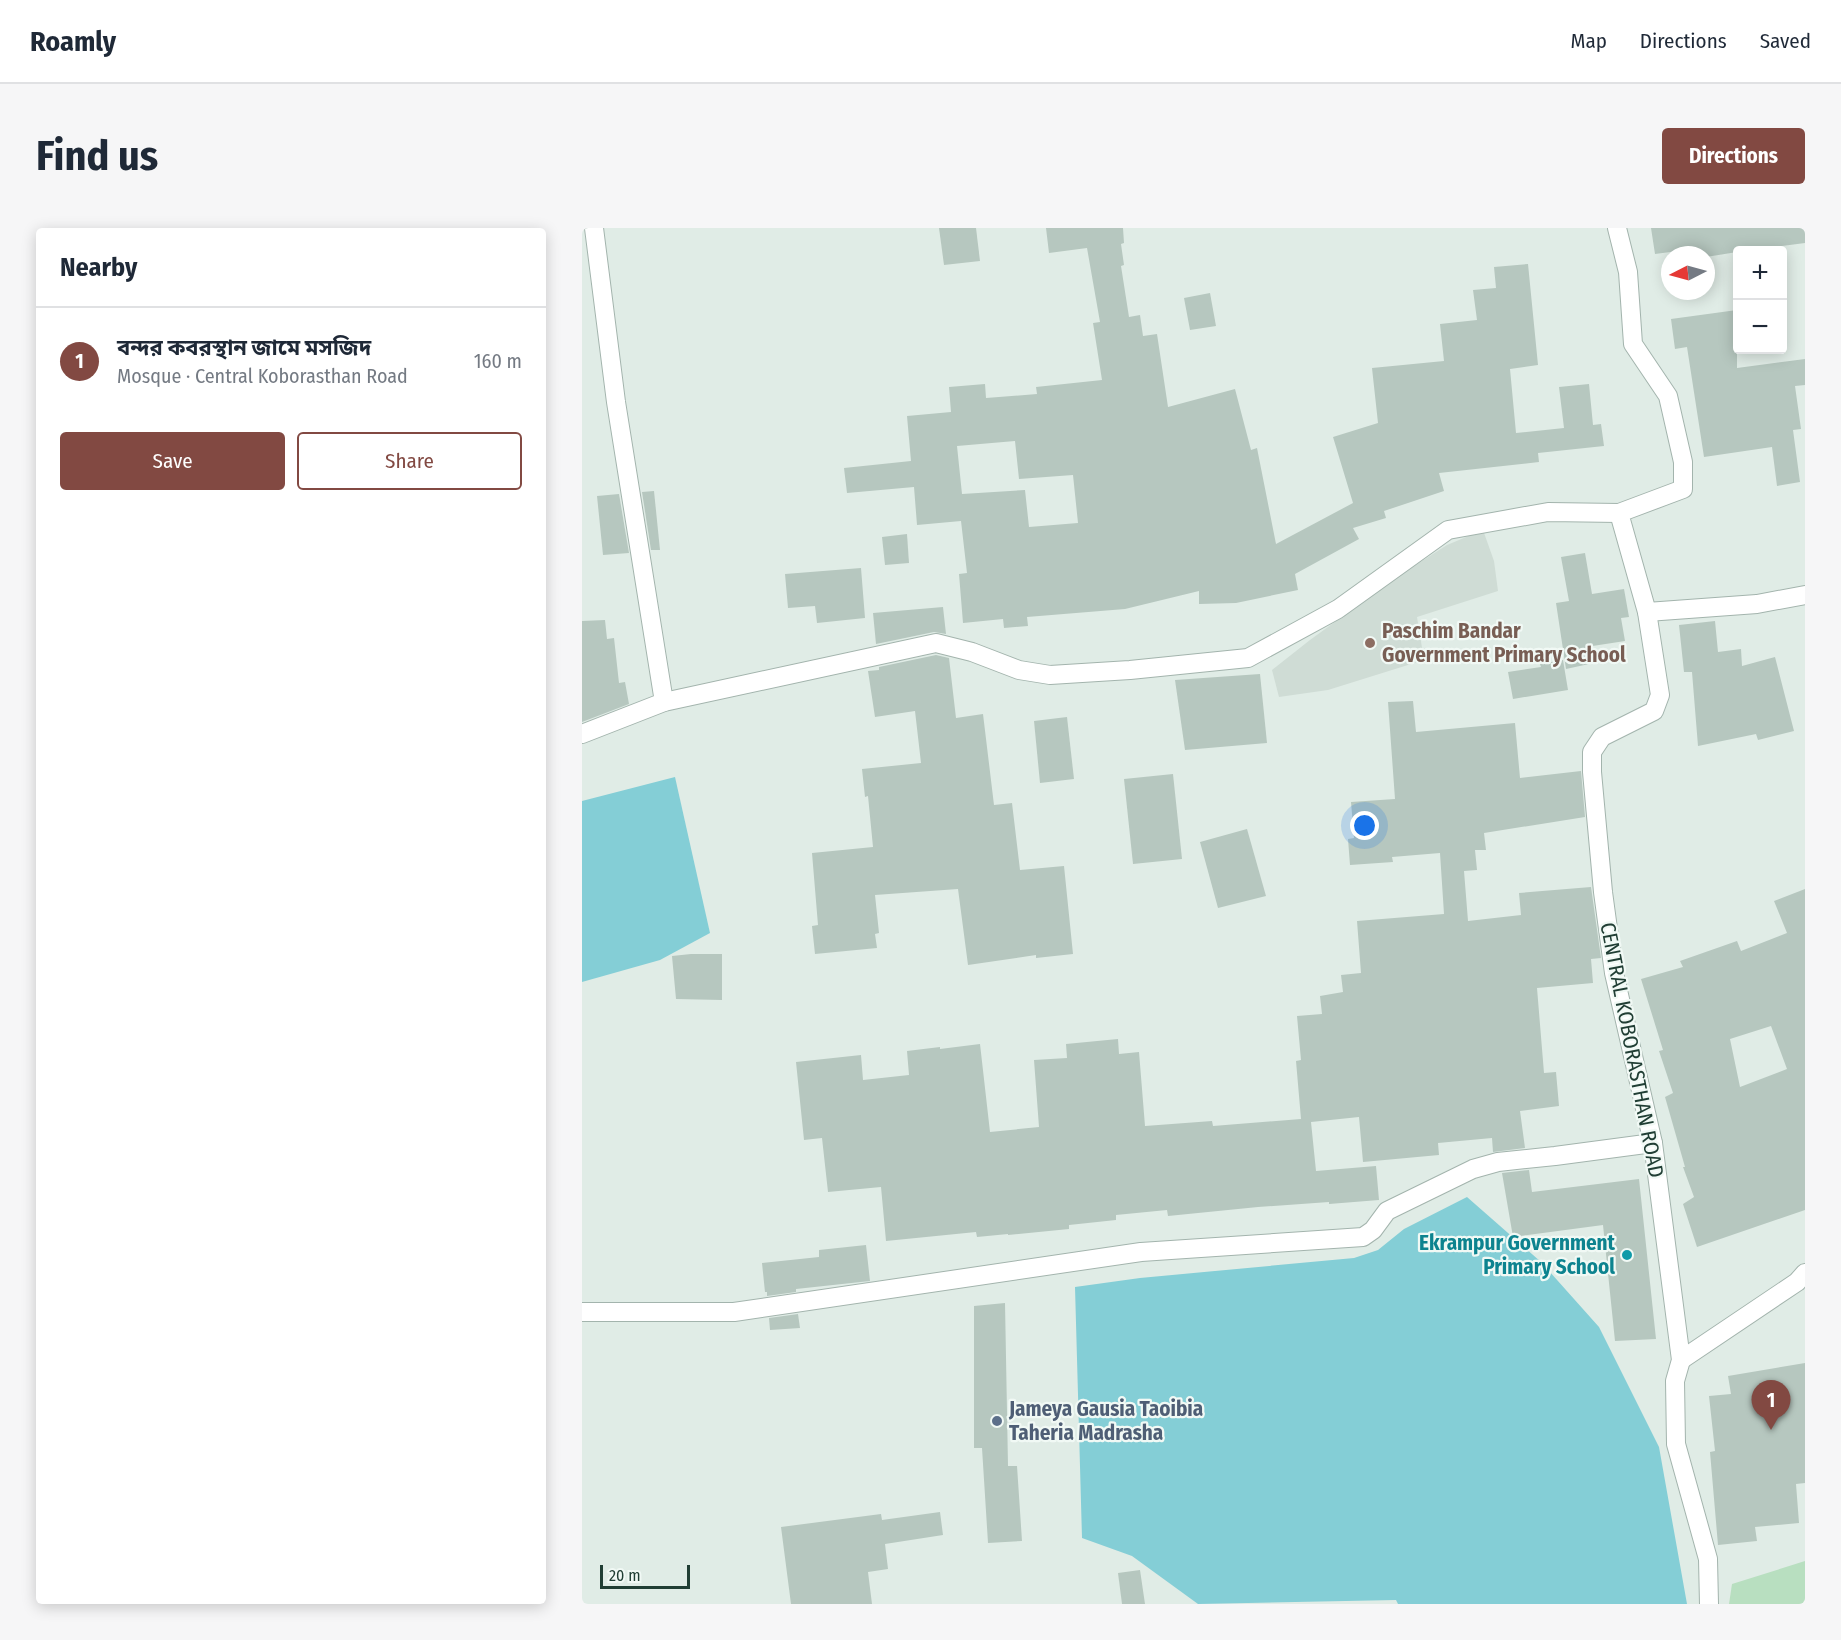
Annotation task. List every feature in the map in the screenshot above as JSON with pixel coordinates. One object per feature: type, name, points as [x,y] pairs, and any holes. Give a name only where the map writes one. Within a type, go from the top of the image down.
[{"type":"street","points":[[594,228],[616,402],[664,702]]},
{"type":"street","points":[[582,734],[664,702],[936,643],[972,652],[1019,670],[1050,675],[1130,670],[1248,658],[1338,609],[1448,530],[1548,512],[1619,513],[1683,489],[1683,462],[1668,396],[1633,344],[1628,272],[1617,228]]},
{"type":"street","name":"CENTRAL KOBORASTHAN ROAD","points":[[1619,513],[1647,612],[1660,695],[1654,711],[1602,736],[1592,752],[1592,772],[1603,892],[1614,973],[1653,1143],[1681,1360],[1675,1381],[1676,1444],[1708,1559],[1709,1604]]},
{"type":"street","points":[[1647,612],[1757,604],[1805,595]]},
{"type":"street","points":[[582,1312],[734,1312],[1141,1252],[1363,1237],[1373,1230],[1387,1211],[1473,1169],[1498,1162],[1653,1143]]},
{"type":"street","points":[[1681,1360],[1797,1282],[1805,1273]]},
{"type":"shaded area","points":[[1483,530],[1494,561],[1498,591],[1417,617],[1424,660],[1328,690],[1279,697],[1272,670],[1397,577],[1447,545]]},
{"type":"green space","points":[[1805,1561],[1805,1604],[1729,1604],[1732,1584]]},
{"type":"water","points":[[675,777],[710,933],[660,960],[582,982],[582,801]]},
{"type":"water","points":[[1467,1197],[1541,1262],[1599,1327],[1659,1447],[1687,1604],[1398,1604],[1396,1600],[1198,1604],[1132,1556],[1082,1538],[1075,1287],[1140,1278],[1354,1258],[1378,1250],[1404,1229]]},
{"type":"building","points":[[939,228],[976,228],[980,261],[944,265]]},
{"type":"building","points":[[1046,228],[1123,228],[1124,243],[1121,244],[1124,265],[1121,266],[1129,317],[1140,315],[1143,336],[1157,334],[1168,407],[1235,389],[1251,450],[1257,448],[1276,544],[1353,503],[1333,437],[1378,423],[1372,368],[1444,361],[1440,324],[1477,320],[1473,290],[1496,288],[1494,267],[1528,264],[1538,365],[1510,369],[1516,433],[1564,428],[1559,387],[1589,384],[1593,425],[1601,424],[1604,446],[1538,453],[1539,462],[1439,473],[1444,491],[1384,511],[1386,518],[1353,528],[1359,539],[1295,574],[1298,590],[1236,603],[1199,604],[1199,591],[1125,609],[1027,617],[1028,626],[1004,628],[1003,619],[963,623],[959,574],[967,573],[961,521],[917,525],[914,487],[847,493],[844,468],[911,461],[907,416],[951,412],[949,387],[985,384],[986,398],[1037,394],[1036,387],[1102,380],[1093,323],[1100,322],[1087,248],[1049,253]],"holes":[[[1015,441],[1019,479],[1073,475],[1078,523],[1029,527],[1025,490],[962,494],[957,446]]]},
{"type":"building","points":[[1651,228],[1805,228],[1805,243],[1782,246],[1733,246],[1733,253],[1715,256],[1715,246],[1661,246],[1661,253],[1655,254]]},
{"type":"building","points":[[1210,293],[1216,326],[1190,330],[1184,298]]},
{"type":"building","points":[[1733,311],[1733,354],[1737,354],[1737,368],[1805,359],[1805,385],[1795,386],[1801,429],[1793,430],[1800,482],[1777,486],[1772,447],[1704,457],[1687,347],[1675,349],[1671,319]]},
{"type":"building","points":[[654,491],[660,550],[651,550],[642,492]]},
{"type":"building","points":[[619,494],[629,553],[603,555],[597,496]]},
{"type":"building","points":[[907,534],[909,563],[885,565],[882,537]]},
{"type":"building","points":[[1585,553],[1592,594],[1624,589],[1629,617],[1621,618],[1625,641],[1586,647],[1589,664],[1566,669],[1556,603],[1569,601],[1561,557]]},
{"type":"building","points":[[861,568],[865,618],[817,623],[815,606],[788,608],[785,574]]},
{"type":"building","points":[[943,607],[946,634],[934,632],[876,644],[873,613]]},
{"type":"building","points":[[605,620],[607,639],[614,638],[619,683],[625,682],[629,704],[582,722],[582,621]]},
{"type":"building","points":[[1715,621],[1718,652],[1741,649],[1742,666],[1775,657],[1794,731],[1758,740],[1756,734],[1698,746],[1692,672],[1684,672],[1679,625]]},
{"type":"building","points":[[936,655],[949,658],[956,718],[983,714],[994,805],[1012,803],[1020,870],[1064,866],[1073,954],[1036,958],[1036,955],[968,965],[958,889],[875,895],[879,933],[875,934],[877,948],[815,954],[812,926],[818,925],[812,853],[873,847],[868,796],[865,797],[862,769],[921,763],[915,711],[875,717],[868,671]]},
{"type":"building","points":[[1563,660],[1568,690],[1513,699],[1508,672],[1541,667],[1540,664]]},
{"type":"building","points":[[1260,674],[1267,743],[1185,750],[1175,680]]},
{"type":"building","points":[[1413,701],[1416,732],[1515,723],[1520,778],[1581,771],[1585,817],[1484,833],[1486,850],[1475,850],[1477,870],[1464,871],[1468,921],[1521,915],[1519,893],[1591,887],[1601,958],[1591,959],[1593,983],[1537,988],[1544,1073],[1556,1072],[1559,1106],[1520,1111],[1525,1148],[1493,1152],[1492,1138],[1438,1143],[1439,1155],[1363,1162],[1359,1117],[1311,1122],[1316,1171],[1376,1166],[1379,1200],[1258,1207],[1168,1216],[1167,1210],[1116,1215],[1116,1220],[1069,1225],[1069,1229],[977,1237],[976,1232],[886,1241],[881,1187],[828,1192],[822,1138],[804,1140],[796,1062],[861,1055],[863,1080],[909,1075],[907,1051],[980,1044],[990,1132],[1039,1127],[1034,1060],[1067,1058],[1066,1044],[1118,1039],[1119,1054],[1139,1052],[1145,1126],[1212,1121],[1213,1126],[1301,1119],[1296,1061],[1301,1060],[1297,1016],[1322,1014],[1320,996],[1343,992],[1341,975],[1361,973],[1357,921],[1444,914],[1440,853],[1392,857],[1393,862],[1350,865],[1348,839],[1354,838],[1351,802],[1395,799],[1388,702]]},
{"type":"building","points":[[1067,717],[1074,779],[1040,783],[1034,721]]},
{"type":"building","points":[[1173,774],[1182,859],[1133,864],[1124,779]]},
{"type":"building","points":[[1247,829],[1266,896],[1218,908],[1200,842]]},
{"type":"building","points":[[1805,889],[1805,1210],[1697,1247],[1683,1204],[1694,1197],[1683,1167],[1685,1167],[1665,1097],[1673,1093],[1659,1051],[1663,1050],[1641,979],[1683,967],[1680,961],[1737,941],[1741,951],[1787,933],[1774,901]],"holes":[[[1771,1026],[1787,1069],[1740,1087],[1730,1039]]]},
{"type":"building","points":[[722,954],[722,1000],[676,999],[672,956]]},
{"type":"building","name":"Ekrampur Government Primary School","points":[[1529,1170],[1532,1192],[1639,1179],[1656,1339],[1615,1341],[1603,1225],[1513,1237],[1502,1173]]},
{"type":"building","points":[[866,1245],[870,1281],[796,1289],[796,1292],[767,1296],[765,1292],[762,1263],[819,1257],[819,1250]]},
{"type":"building","points":[[1005,1303],[1008,1466],[1017,1466],[1022,1541],[988,1543],[982,1448],[974,1448],[974,1306]]},
{"type":"building","points":[[798,1314],[800,1328],[770,1330],[769,1318]]},
{"type":"building","points":[[1805,1363],[1805,1483],[1796,1484],[1799,1523],[1755,1527],[1757,1541],[1718,1545],[1710,1452],[1715,1451],[1709,1396],[1731,1394],[1728,1376]]},
{"type":"building","points":[[940,1512],[943,1535],[885,1544],[888,1569],[868,1572],[872,1604],[791,1604],[781,1527],[881,1514],[882,1520]]},
{"type":"building","points":[[1140,1570],[1145,1604],[1122,1604],[1118,1573]]},
{"type":"place","name":"Paschim Bandar Government Primary School","points":[[1370,643]]},
{"type":"place","name":"Ekrampur Government Primary School","points":[[1627,1255]]},
{"type":"place","name":"Jameya Gausia Taoibia Taheria Madrasha","points":[[997,1421]]},
{"type":"place","name":"বন্দর কবরস্থান জামে মসজিদ","points":[[1771,1430]]}]
